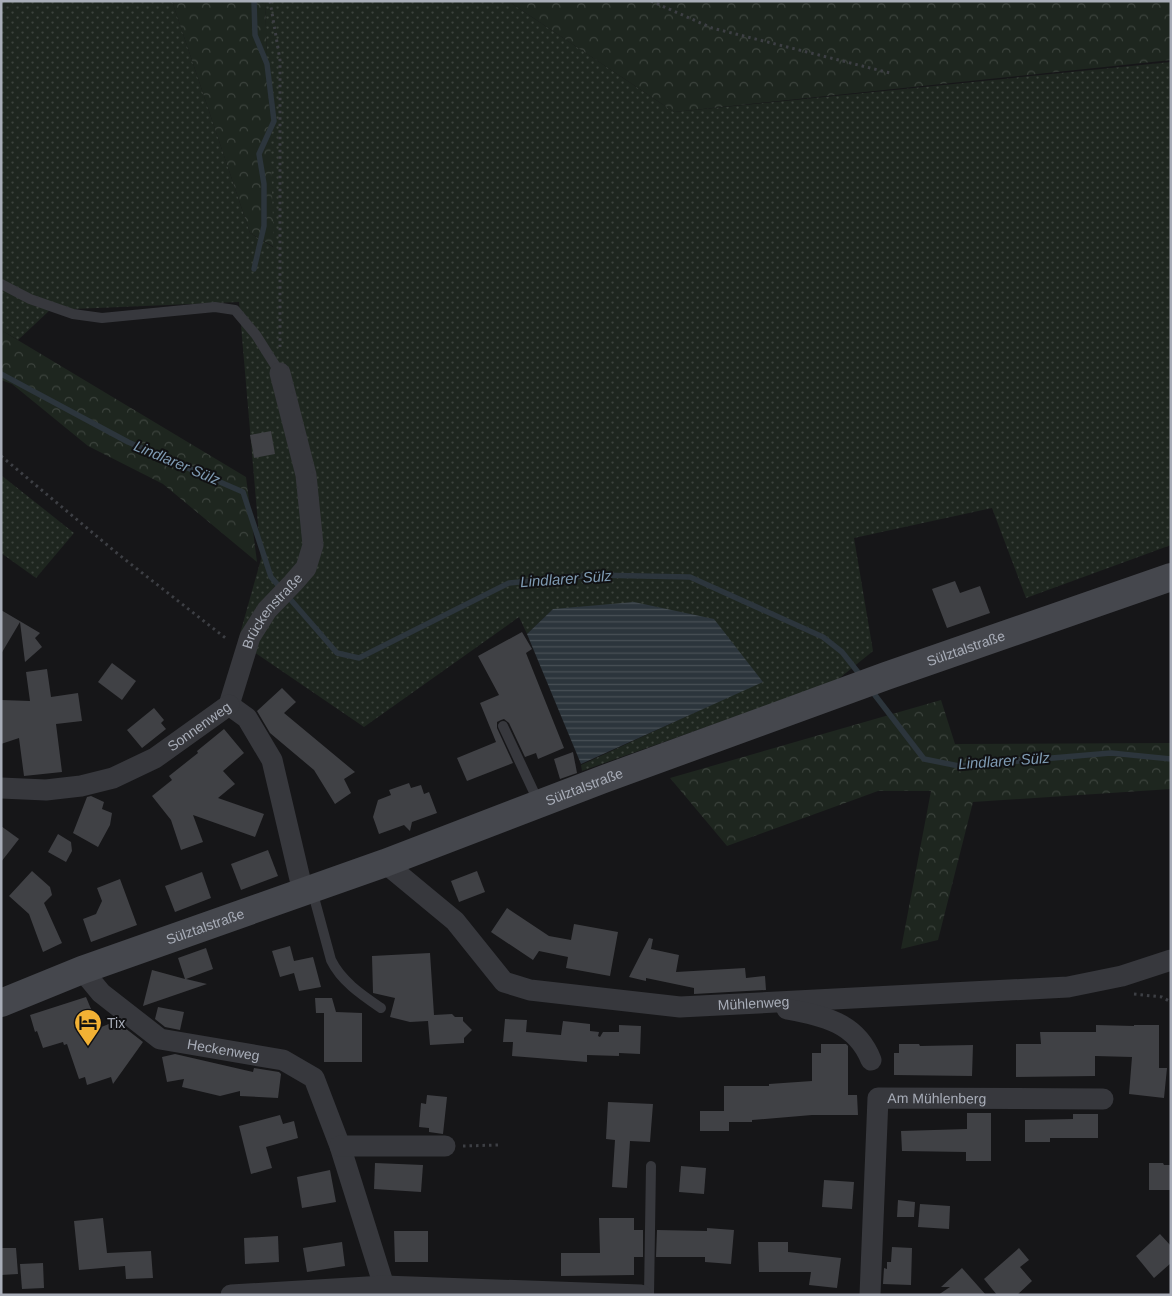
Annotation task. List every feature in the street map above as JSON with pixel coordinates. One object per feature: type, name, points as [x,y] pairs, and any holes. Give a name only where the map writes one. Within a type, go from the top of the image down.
[{"type":"main road","name":"Sülztalstraße","points":[[1,1003],[82,970],[385,863],[886,676],[1171,577]]},
{"type":"street","name":"Brückenstraße","points":[[229,705],[250,637],[267,610],[306,568],[313,545],[306,476],[280,373]]},
{"type":"street","name":"Sonnenweg","points":[[1,788],[46,790],[80,786],[114,778],[155,758],[229,705],[247,718],[272,760],[307,891]]},
{"type":"street","name":"Mühlenweg","points":[[385,863],[455,921],[504,982],[530,990],[680,1007],[1068,987],[1122,976],[1171,960]]},
{"type":"street","name":"Heckenweg","points":[[82,970],[101,993],[160,1039],[283,1060],[314,1078],[340,1146],[384,1286]]},
{"type":"street","points":[[770,1002],[782,1008],[818,1016],[842,1025],[862,1042],[871,1060]]},
{"type":"street","name":"Am Mühlenberg","points":[[870,1295],[878,1098],[1103,1099]]},
{"type":"street","points":[[340,1146],[445,1146]]},
{"type":"street","points":[[242,1294],[384,1286],[641,1295]]},
{"type":"lane","points":[[1,284],[30,299],[73,314],[102,318],[215,307],[235,310],[256,335],[280,373]]},
{"type":"lane","points":[[503,726],[540,804]]},
{"type":"lane","points":[[307,891],[334,968],[362,996],[381,1008]]},
{"type":"lane","points":[[649,1295],[651,1166]]},
{"type":"path","points":[[270,1],[280,60],[280,373]]},
{"type":"path","points":[[651,1],[712,28],[890,73]]},
{"type":"path","points":[[1,456],[118,554],[244,653]]},
{"type":"path","points":[[445,1146],[498,1145]]},
{"type":"green space","points":[[1,1],[172,1],[250,233],[273,247],[265,1],[508,1],[674,112],[1171,62],[1171,545],[1026,598],[992,508],[854,538],[873,651],[836,681],[582,771],[581,765],[763,681],[553,609],[527,634],[519,617],[364,727],[238,641],[261,559],[239,302],[50,310],[18,340],[1,330]]},
{"type":"green space","points":[[172,1],[265,1],[274,247],[250,233]]},
{"type":"green space","points":[[508,1],[1171,1],[1171,60],[674,112]]},
{"type":"green space","points":[[1,330],[246,477],[257,562],[163,484],[88,446],[12,384],[1,380]]},
{"type":"green space","points":[[1,475],[74,533],[36,578],[1,553]]},
{"type":"green space","points":[[941,700],[955,744],[1171,743],[1171,789],[973,802],[938,940],[901,949],[931,791],[878,791],[727,846],[670,778]]},
{"type":"shaded area","points":[[634,602],[714,619],[763,682],[581,764],[527,634],[553,609]]},
{"type":"building","points":[[271,431],[275,454],[254,458],[250,435]]},
{"type":"building","points":[[955,581],[960,593],[980,586],[990,613],[947,628],[932,589]]},
{"type":"building","points":[[1,610],[40,633],[35,638],[42,647],[25,662],[20,622],[1,654]]},
{"type":"building","points":[[522,632],[532,649],[526,653],[564,748],[538,759],[536,753],[525,757],[509,723],[504,719],[501,720],[497,722],[497,728],[513,763],[467,781],[457,758],[496,742],[480,703],[499,695],[478,656]]},
{"type":"building","points":[[112,663],[136,681],[122,700],[98,682]]},
{"type":"building","points":[[47,669],[51,697],[78,693],[82,721],[56,724],[62,772],[24,776],[19,738],[1,744],[1,700],[30,701],[26,672]]},
{"type":"building","points":[[282,688],[296,702],[284,713],[355,772],[344,779],[351,793],[335,804],[314,770],[270,733],[257,711]]},
{"type":"building","points":[[154,708],[164,720],[161,723],[166,729],[142,748],[127,730]]},
{"type":"building","points":[[224,729],[244,753],[223,771],[235,784],[218,798],[264,814],[255,837],[193,815],[203,842],[181,850],[171,820],[152,796],[172,780],[169,776]]},
{"type":"building","points":[[573,752],[577,773],[560,779],[554,759]]},
{"type":"building","points":[[409,783],[411,788],[421,785],[424,794],[429,792],[437,813],[412,822],[410,831],[404,825],[379,834],[373,817],[378,800],[391,795],[389,790]]},
{"type":"building","points":[[91,796],[104,802],[102,809],[112,813],[110,825],[98,847],[73,833],[87,797]]},
{"type":"building","points":[[1,826],[19,839],[1,862]]},
{"type":"building","points":[[58,834],[71,842],[72,851],[66,862],[48,852]]},
{"type":"building","points":[[268,850],[278,876],[241,890],[231,864]]},
{"type":"building","points":[[32,871],[50,887],[52,895],[44,903],[62,943],[43,952],[29,914],[9,896]]},
{"type":"building","points":[[477,871],[485,892],[459,902],[451,881]]},
{"type":"building","points":[[202,872],[211,898],[175,912],[165,886]]},
{"type":"building","points":[[120,879],[137,925],[91,942],[83,919],[96,914],[102,901],[97,888]]},
{"type":"building","points":[[507,908],[549,936],[571,940],[574,924],[618,932],[610,976],[566,968],[568,957],[539,951],[533,960],[491,932]]},
{"type":"building","points":[[649,938],[653,939],[651,949],[679,955],[676,972],[745,968],[746,978],[765,976],[766,990],[694,994],[694,988],[646,978],[646,981],[629,977]]},
{"type":"building","points":[[290,946],[294,961],[313,957],[321,987],[299,991],[294,973],[280,977],[272,951]]},
{"type":"building","points":[[206,948],[213,969],[186,979],[207,984],[143,1006],[152,970],[185,979],[178,958]]},
{"type":"building","points":[[430,953],[434,1015],[452,1014],[455,1017],[463,1017],[463,1021],[472,1030],[464,1038],[464,1043],[430,1045],[428,1021],[410,1022],[390,1017],[395,998],[373,993],[372,956]]},
{"type":"building","points":[[86,997],[99,1028],[116,1021],[143,1042],[113,1084],[111,1077],[87,1085],[85,1077],[79,1079],[67,1044],[64,1045],[63,1042],[43,1048],[37,1031],[35,1032],[30,1015]]},
{"type":"building","points":[[315,998],[332,998],[336,1012],[362,1013],[362,1062],[324,1062],[324,1013],[316,1013]]},
{"type":"building","points":[[158,1007],[184,1012],[180,1030],[165,1027],[155,1019]]},
{"type":"building","points":[[505,1019],[527,1020],[526,1032],[561,1035],[563,1021],[590,1024],[590,1031],[599,1032],[598,1036],[600,1037],[603,1032],[619,1032],[619,1025],[641,1026],[640,1054],[619,1053],[619,1056],[587,1055],[587,1062],[512,1056],[513,1042],[503,1042]]},
{"type":"building","points":[[1096,1025],[1159,1025],[1159,1068],[1167,1068],[1164,1098],[1129,1094],[1132,1057],[1095,1056],[1095,1076],[1016,1077],[1016,1044],[1041,1044],[1040,1032],[1096,1032]]},
{"type":"building","points":[[821,1044],[846,1044],[848,1046],[848,1095],[857,1095],[858,1115],[812,1115],[752,1120],[752,1122],[729,1122],[729,1131],[700,1131],[700,1111],[724,1111],[724,1086],[769,1086],[769,1084],[812,1081],[812,1053],[821,1053]]},
{"type":"building","points":[[899,1044],[919,1044],[920,1046],[973,1045],[972,1076],[894,1075],[894,1053],[899,1053]]},
{"type":"building","points":[[175,1054],[253,1072],[254,1068],[279,1072],[281,1074],[278,1098],[240,1096],[240,1091],[220,1096],[182,1087],[184,1079],[167,1082],[162,1057]]},
{"type":"building","points":[[427,1095],[447,1097],[443,1134],[429,1132],[429,1128],[419,1127],[421,1103],[426,1104]]},
{"type":"building","points":[[608,1102],[653,1104],[650,1142],[630,1141],[627,1188],[612,1187],[615,1140],[606,1139]]},
{"type":"building","points":[[967,1113],[991,1113],[991,1161],[966,1161],[966,1152],[902,1151],[901,1131],[967,1129]]},
{"type":"building","points":[[1073,1114],[1098,1114],[1098,1138],[1050,1138],[1050,1142],[1025,1142],[1025,1120],[1073,1119]]},
{"type":"building","points":[[280,1115],[283,1124],[294,1121],[298,1138],[266,1147],[272,1168],[251,1174],[239,1126]]},
{"type":"building","points":[[375,1163],[423,1165],[421,1192],[374,1189]]},
{"type":"building","points":[[1149,1163],[1171,1165],[1171,1190],[1149,1190]]},
{"type":"building","points":[[681,1166],[706,1168],[704,1194],[679,1192]]},
{"type":"building","points":[[330,1170],[336,1202],[302,1208],[297,1177]]},
{"type":"building","points":[[824,1180],[854,1182],[852,1209],[822,1207]]},
{"type":"building","points":[[898,1200],[915,1202],[914,1217],[897,1217]]},
{"type":"building","points":[[920,1204],[950,1206],[949,1229],[918,1227]]},
{"type":"building","points":[[103,1218],[107,1253],[151,1251],[153,1278],[126,1279],[125,1266],[79,1270],[74,1221]]},
{"type":"building","points":[[599,1218],[634,1218],[634,1230],[643,1230],[643,1257],[634,1257],[634,1275],[561,1276],[561,1253],[600,1253]]},
{"type":"building","points":[[707,1228],[734,1230],[731,1264],[705,1262],[705,1257],[656,1257],[657,1230],[707,1231]]},
{"type":"building","points":[[394,1231],[428,1231],[428,1262],[395,1262]]},
{"type":"building","points":[[1160,1234],[1171,1246],[1171,1263],[1154,1278],[1136,1256]]},
{"type":"building","points":[[278,1236],[279,1262],[245,1264],[244,1238]]},
{"type":"building","points":[[342,1242],[345,1266],[307,1272],[303,1248]]},
{"type":"building","points":[[758,1242],[788,1242],[788,1252],[841,1258],[837,1288],[809,1285],[811,1272],[759,1272]]},
{"type":"building","points":[[892,1247],[912,1248],[911,1285],[883,1284],[884,1268],[887,1269],[887,1262],[891,1262]]},
{"type":"building","points":[[1,1248],[16,1248],[18,1274],[1,1275]]},
{"type":"building","points":[[1019,1248],[1029,1260],[1020,1267],[1032,1281],[1017,1295],[997,1295],[984,1279]]},
{"type":"building","points":[[43,1263],[44,1288],[22,1289],[20,1264]]},
{"type":"building","points":[[962,1268],[986,1295],[938,1295],[950,1287],[941,1287]]},
{"type":"waterway","points":[[254,1],[255,35],[267,64],[274,121],[259,154],[264,184],[264,226],[254,269]]},
{"type":"waterway","name":"Lindlarer Sülz","points":[[1,374],[128,442],[243,492],[271,577],[337,653],[359,658],[509,583],[593,575],[690,577],[823,637],[842,652],[861,676]]},
{"type":"waterway","name":"Lindlarer Sülz","points":[[871,690],[924,759],[959,766],[1111,753],[1171,759]]},
{"type":"place","name":"Tix","points":[[88,1047]]}]
